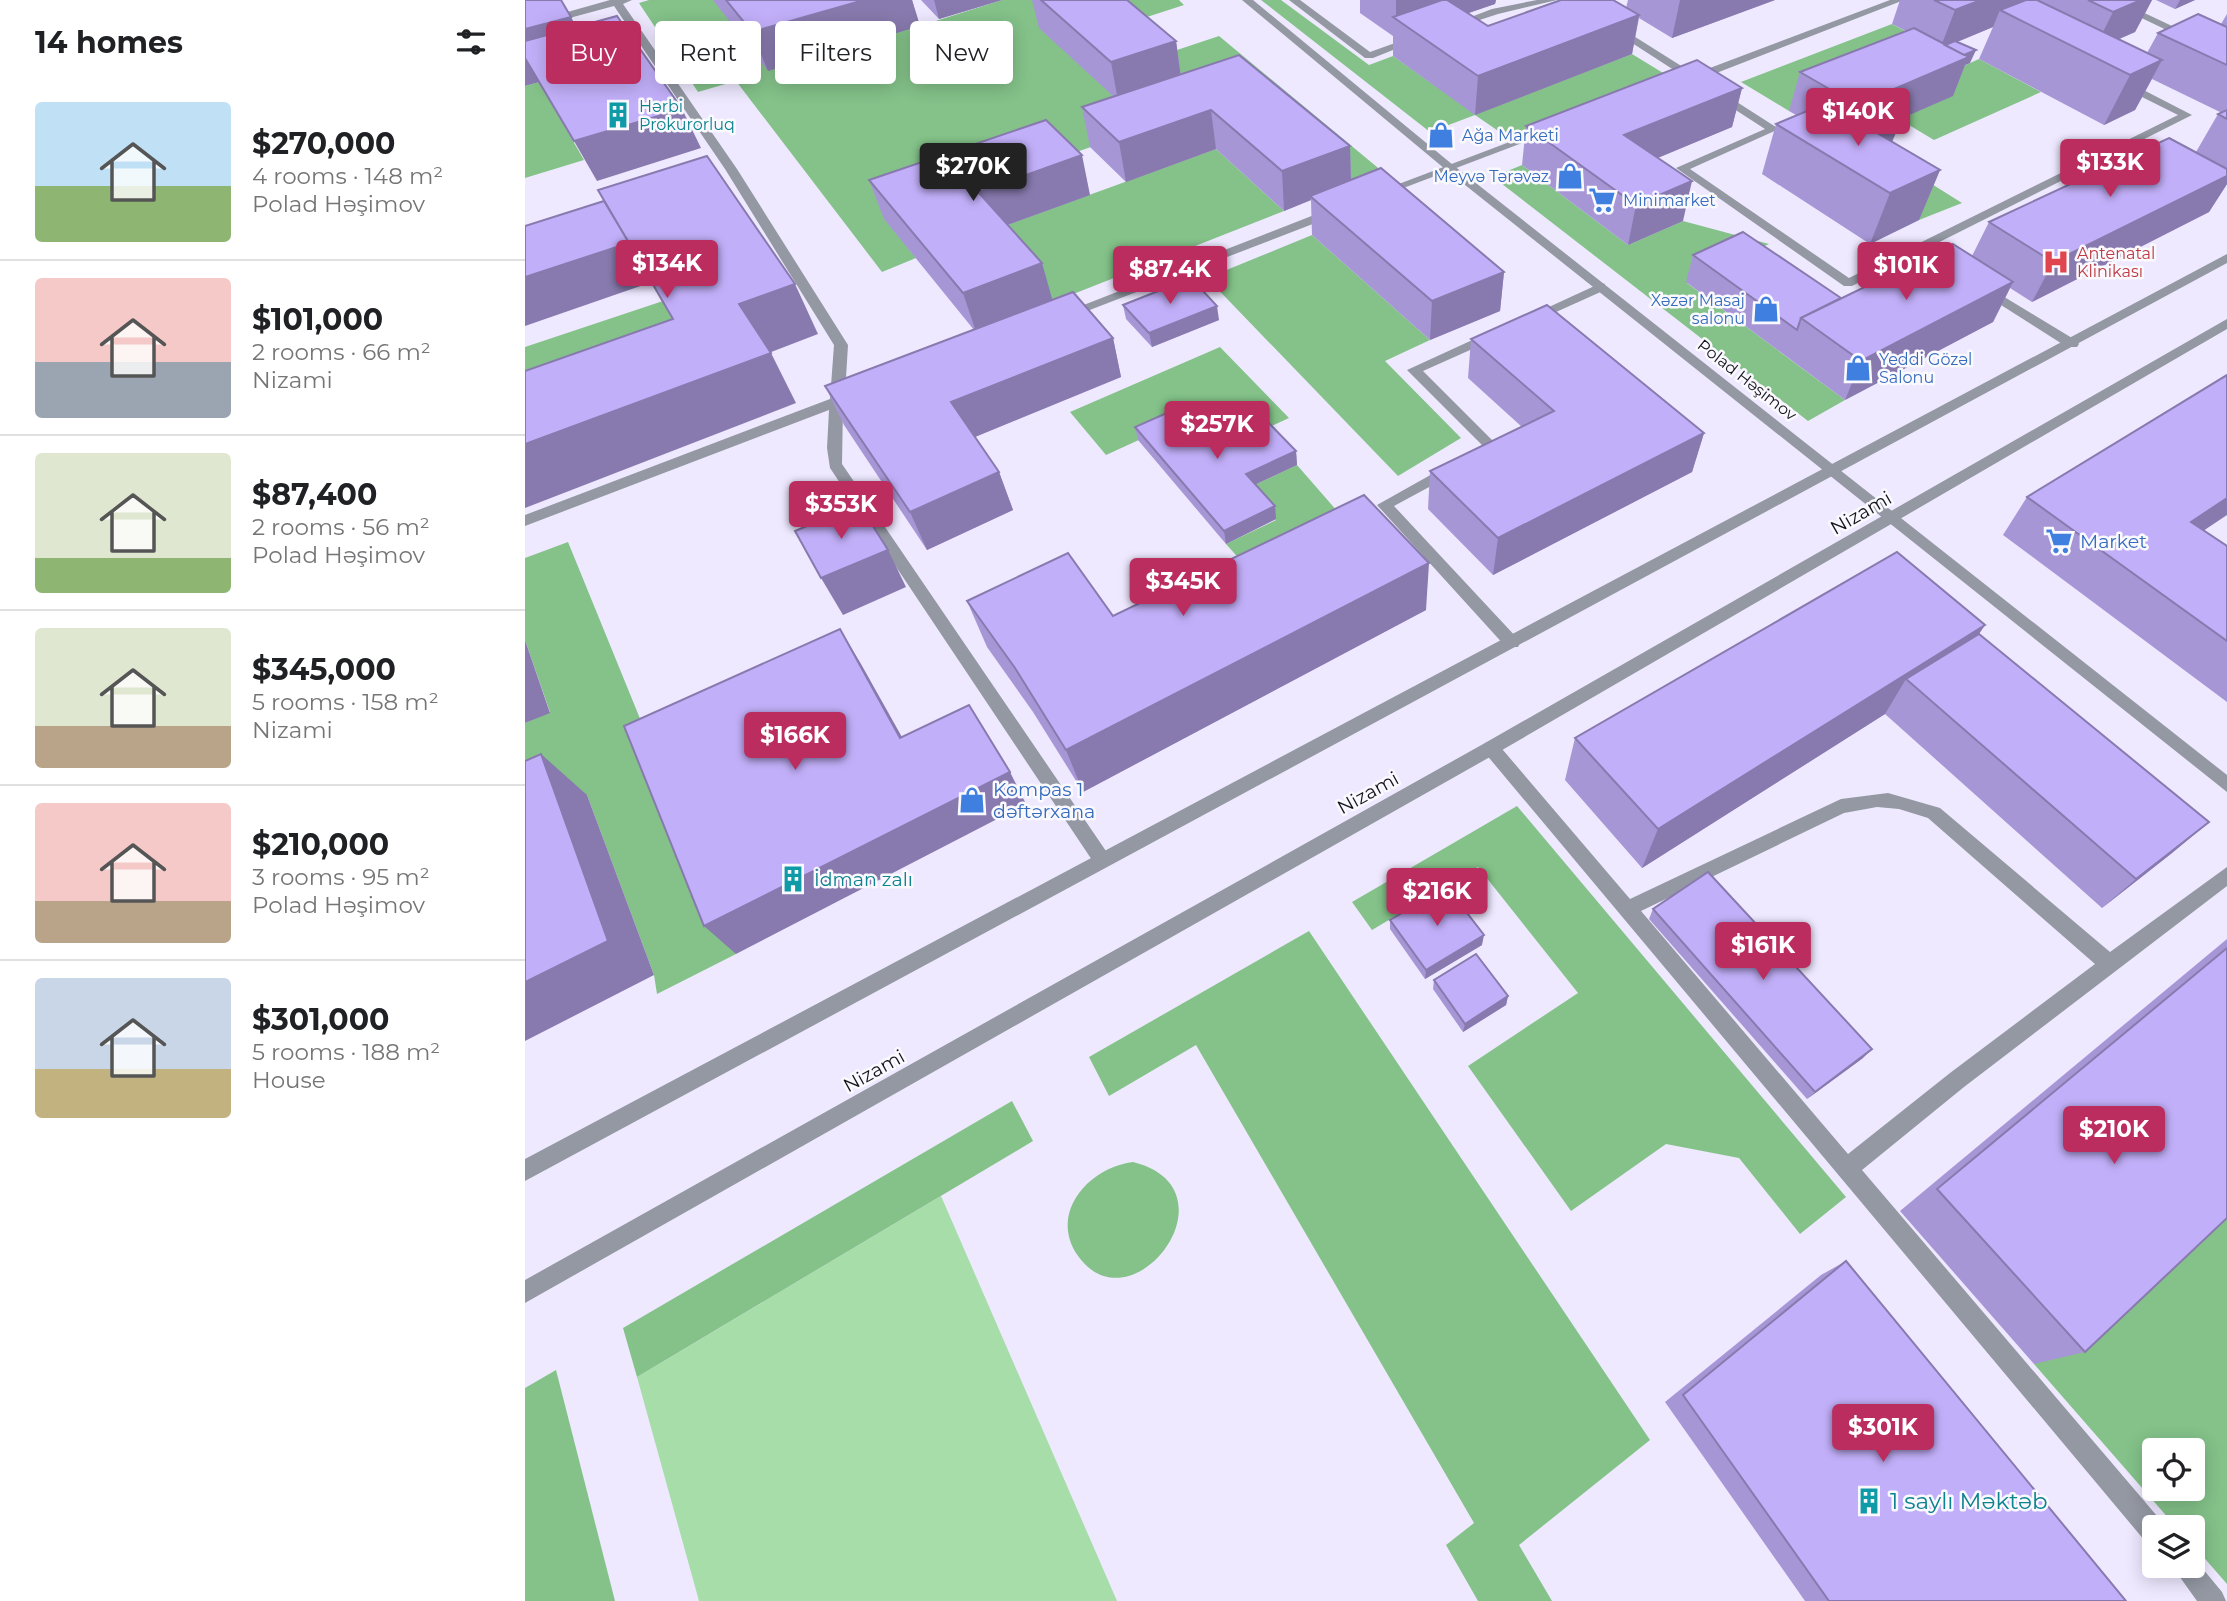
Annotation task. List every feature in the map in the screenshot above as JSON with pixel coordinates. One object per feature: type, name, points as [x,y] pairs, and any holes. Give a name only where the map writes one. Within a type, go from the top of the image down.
[{"type":"street","name":"Polad Həşimov","points":[[1247,0],[1449,167],[2227,785]]},
{"type":"street","points":[[1294,0],[1369,56],[1420,38]]},
{"type":"street","points":[[1445,29],[1496,11],[1552,0]]},
{"type":"street","points":[[1681,83],[1899,0]]},
{"type":"street","points":[[2109,0],[2227,56]]},
{"type":"street","points":[[525,27],[620,1],[725,171],[841,345],[842,369],[831,435],[835,464],[1102,860]]},
{"type":"street","points":[[1603,21],[1773,129],[1682,168],[1848,283],[1926,251],[2187,116],[2109,77]]},
{"type":"street","points":[[2168,39],[2180,34]]},
{"type":"street","points":[[1370,197],[1565,125]]},
{"type":"street","points":[[1044,322],[1344,207]]},
{"type":"street","points":[[525,1170],[2072,344],[2227,258]]},
{"type":"street","points":[[1966,277],[2072,344]]},
{"type":"street","points":[[1512,643],[1384,505],[1491,446],[1414,370],[1601,287]]},
{"type":"street","name":"Nizami","points":[[525,1292],[1491,748],[1893,519],[2227,323]]},
{"type":"street","points":[[525,522],[862,392]]},
{"type":"street","points":[[1491,748],[2142,1518]]},
{"type":"street","points":[[1627,909],[1841,806],[1872,797],[1911,803],[1934,813],[2111,965]]},
{"type":"street","points":[[1847,1170],[1957,1080],[2227,875]]},
{"type":"street","points":[[2193,1578],[2213,1601]]},
{"type":"green space","points":[[649,0],[713,0],[880,21],[775,21],[775,84],[896,84],[896,23],[910,25],[910,84],[1013,84],[1013,21],[936,21],[1002,0],[1179,0],[1184,5],[1119,26],[1156,57],[1219,36],[1383,172],[1351,185],[1242,94],[885,219],[916,258],[882,272],[738,84],[761,84],[761,21],[655,21],[655,27],[639,3]]},
{"type":"green space","points":[[1261,0],[1281,0],[1369,65],[1393,56],[1475,114],[1632,54],[1668,76],[1510,139],[1475,115],[1430,132]]},
{"type":"green space","points":[[1892,24],[1940,49],[1950,72],[1979,59],[2041,92],[1934,140],[1899,119],[1952,96],[1900,67],[1789,111],[1741,82]]},
{"type":"green space","points":[[539,82],[584,160],[525,178],[525,86]]},
{"type":"green space","points":[[693,84],[726,84],[698,92]]},
{"type":"green space","points":[[1216,149],[1284,211],[1053,302],[990,231]]},
{"type":"green space","points":[[1876,149],[1962,203],[1919,220]]},
{"type":"green space","points":[[1522,165],[1628,245],[1683,221],[1769,244],[1687,283],[1845,400],[1808,421],[1493,177]]},
{"type":"green space","points":[[1312,235],[1430,340],[1385,361],[1461,438],[1398,476],[1207,278]]},
{"type":"green space","points":[[663,301],[703,369],[525,432],[525,347]]},
{"type":"green space","points":[[1220,347],[1289,418],[1219,450],[1189,417],[1106,455],[1070,412]]},
{"type":"green space","points":[[1297,465],[1365,543],[1268,591],[1226,544],[1276,520],[1248,488]]},
{"type":"green space","points":[[568,542],[736,954],[657,994],[654,975],[587,795],[525,823],[525,723],[550,712],[525,640],[525,558]]},
{"type":"green space","points":[[1517,806],[1846,1197],[1800,1234],[1739,1158],[1666,1144],[1571,1211],[1468,1066],[1578,993],[1478,867],[1372,930],[1352,902]]},
{"type":"green space","points":[[1309,931],[1650,1440],[1519,1545],[1552,1601],[1478,1601],[1446,1545],[1474,1523],[1196,1045],[1109,1096],[1089,1057]]},
{"type":"green space","points":[[1012,1101],[1033,1141],[637,1377],[623,1328]]},
{"type":"green space","points":[[1133,1162],[1163,1176],[1177,1197],[1178,1222],[1167,1245],[1150,1265],[1128,1276],[1104,1276],[1082,1261],[1072,1245],[1068,1228],[1069,1212],[1086,1185],[1100,1174]]},
{"type":"green space","points":[[2227,1185],[2227,1584],[2205,1559],[2205,1515],[2166,1515],[2153,1501],[2205,1501],[2205,1438],[2142,1438],[2142,1488],[2034,1364]]},
{"type":"green space","points":[[941,1196],[1117,1601],[699,1601],[637,1377]]},
{"type":"green space","points":[[556,1370],[615,1601],[525,1601],[525,1388]]},
{"type":"building","points":[[525,0],[561,0],[571,17],[546,21],[546,24],[525,29]]},
{"type":"building","points":[[726,0],[864,0],[790,21],[775,21],[775,25],[761,29],[761,21],[743,21]]},
{"type":"building","points":[[1041,0],[1127,0],[1176,41],[1111,62]]},
{"type":"building","points":[[1447,0],[1488,26],[1561,0],[1613,0],[1639,15],[1478,76],[1393,17]]},
{"type":"building","points":[[1934,0],[1981,0],[1955,10]]},
{"type":"building","points":[[2026,0],[2037,0],[2162,60],[2130,75],[2000,10]]},
{"type":"building","points":[[2088,0],[2141,0],[2113,12]]},
{"type":"building","points":[[2198,14],[2227,27],[2227,65],[2158,33]]},
{"type":"building","points":[[617,16],[620,21],[599,21]]},
{"type":"building","points":[[1914,28],[1969,57],[1857,105],[1800,72]]},
{"type":"building","points":[[546,35],[546,84],[641,84],[641,50],[655,70],[655,84],[665,84],[682,109],[574,141],[525,58],[525,41]]},
{"type":"building","points":[[1955,41],[1976,50],[1964,55],[1945,45]]},
{"type":"building","points":[[1239,55],[1350,146],[1282,171],[1211,110],[1119,142],[1082,107]]},
{"type":"building","points":[[1697,60],[1742,88],[1624,135],[1692,181],[1636,205],[1526,126]]},
{"type":"building","points":[[1826,103],[1940,170],[1890,193],[1776,124]]},
{"type":"building","points":[[2227,110],[2227,119],[2218,114]]},
{"type":"building","points":[[1879,117],[1898,128],[1881,135],[1863,124]]},
{"type":"building","points":[[1046,120],[1082,155],[978,192],[1042,263],[963,293],[869,180]]},
{"type":"building","points":[[2169,138],[2227,169],[2227,176],[2053,262],[1989,222]]},
{"type":"building","points":[[707,156],[795,284],[739,304],[771,353],[525,444],[525,371],[673,319],[598,190]]},
{"type":"building","points":[[1381,168],[1504,272],[1432,301],[1310,196]]},
{"type":"building","points":[[604,201],[629,243],[525,277],[525,226]]},
{"type":"building","points":[[1743,232],[1841,298],[1801,318],[1797,330],[1693,255]]},
{"type":"building","points":[[1953,244],[2013,282],[1861,361],[1801,318]]},
{"type":"building","points":[[1191,278],[1217,306],[1149,333],[1123,305]]},
{"type":"building","points":[[1073,292],[1113,338],[951,402],[999,472],[910,512],[825,386]]},
{"type":"building","points":[[1547,305],[1704,433],[1498,538],[1430,471],[1554,411],[1471,339]]},
{"type":"building","points":[[2227,375],[2227,498],[2191,522],[2227,546],[2227,641],[2027,497]]},
{"type":"building","points":[[1187,404],[1217,436],[1262,416],[1296,451],[1246,474],[1275,506],[1224,531],[1135,427]]},
{"type":"building","points":[[1364,495],[1429,563],[1066,750],[1015,668],[967,601],[1068,553],[1113,616]]},
{"type":"building","points":[[859,504],[888,550],[821,578],[795,531]]},
{"type":"building","points":[[1897,552],[1985,625],[1658,829],[1575,738]]},
{"type":"building","name":"İdman zalı","points":[[840,629],[900,738],[969,705],[1010,772],[704,926],[624,726]]},
{"type":"building","points":[[1979,634],[2209,822],[2136,879],[1906,679]]},
{"type":"building","points":[[541,754],[608,941],[525,982],[525,761]]},
{"type":"building","points":[[1708,872],[1872,1049],[1815,1092],[1653,909]]},
{"type":"building","points":[[1447,887],[1484,935],[1426,970],[1390,920]]},
{"type":"building","points":[[2227,948],[2227,1218],[2085,1352],[1937,1189]]},
{"type":"building","points":[[1476,954],[1508,996],[1465,1024],[1434,980]]},
{"type":"building","name":"1 saylı Məktəb","points":[[1846,1261],[2126,1601],[1829,1601],[1683,1395]]},
{"type":"place","name":"Hərbi Prokurorluq","points":[[618,115]]},
{"type":"place","name":"Ağa Marketi","points":[[1441,135]]},
{"type":"place","name":"Meyvə Tərəvəz","points":[[1570,176]]},
{"type":"place","name":"Minimarket","points":[[1602,200]]},
{"type":"place","name":"Antenatal Klinikası","points":[[2056,262]]},
{"type":"place","name":"Xəzər Masaj salonu","points":[[1766,309]]},
{"type":"place","name":"Yeddi Gözəl Salonu","points":[[1858,368]]},
{"type":"place","name":"Market","points":[[2059,541]]},
{"type":"place","name":"Kompas 1 dəftərxana","points":[[972,800]]},
{"type":"place","name":"İdman zalı","points":[[793,879]]},
{"type":"place","name":"1 saylı Məktəb","points":[[1869,1501]]}]
